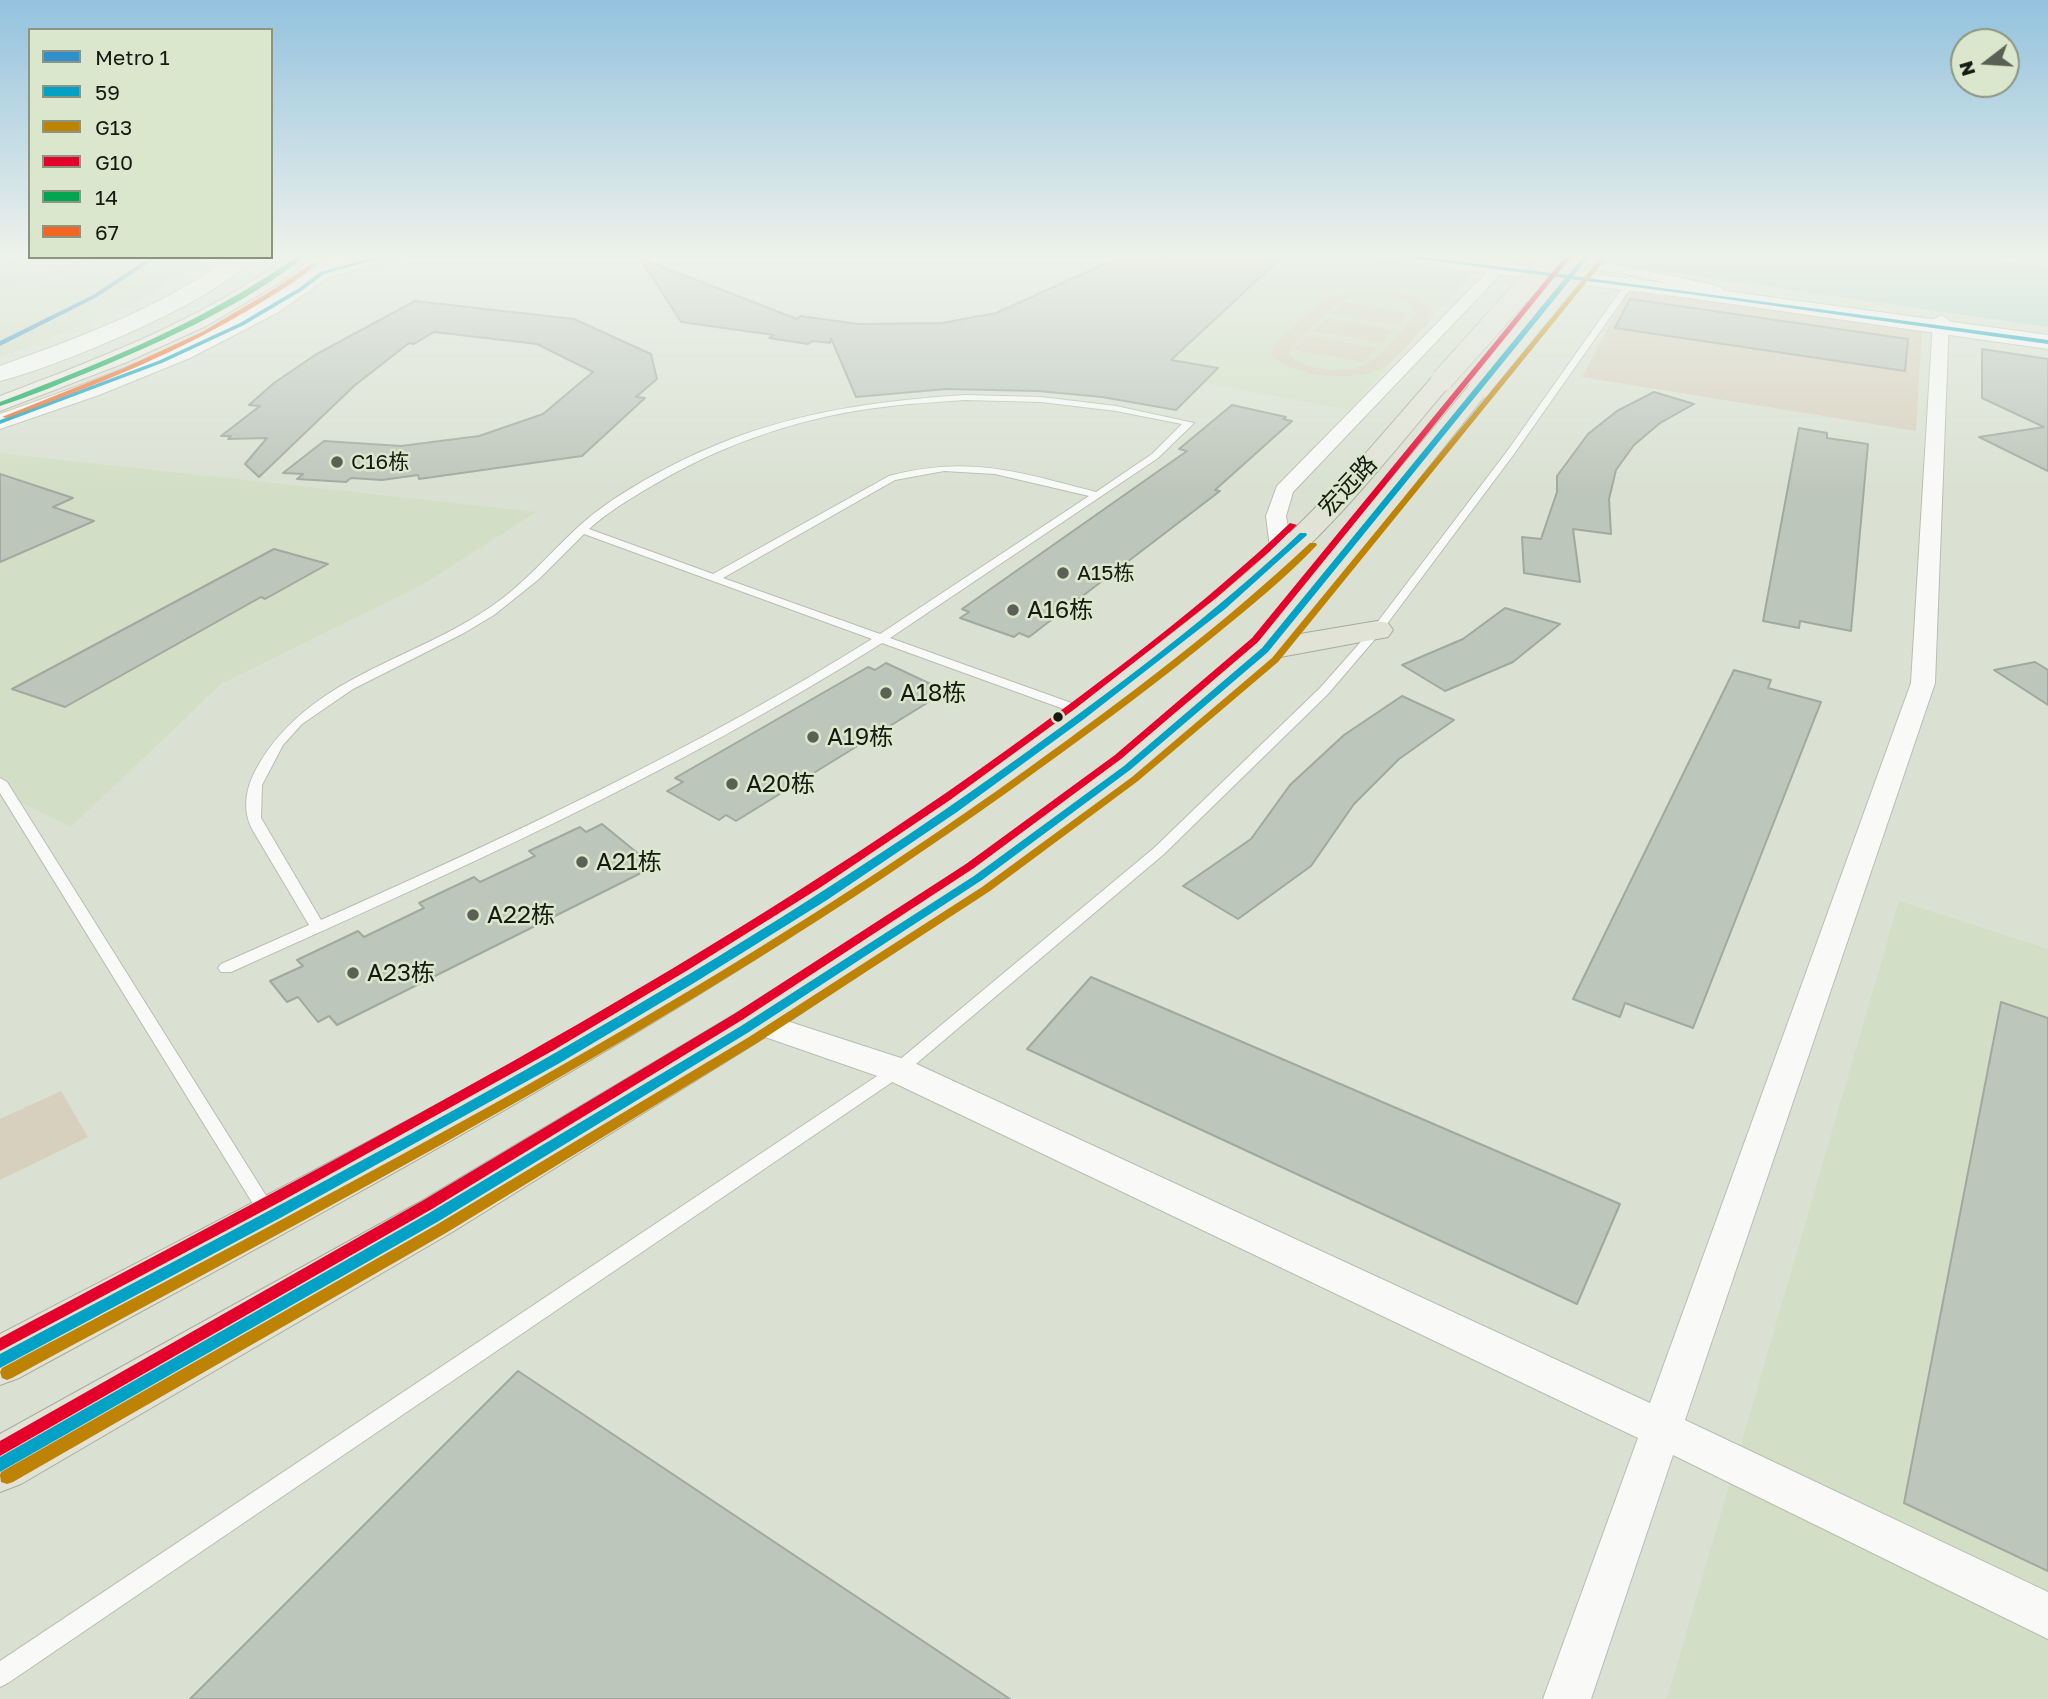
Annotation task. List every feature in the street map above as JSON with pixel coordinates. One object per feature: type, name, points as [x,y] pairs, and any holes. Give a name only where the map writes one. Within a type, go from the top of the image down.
[{"type":"highway","name":"宏远路","points":[[0,1465],[436,1217],[756,1022],[928,910],[1075,807],[1209,702],[1265,650],[1498,332]]},
{"type":"highway","name":"宏远路","points":[[0,1361],[396,1149],[724,960],[907,844],[1087,713],[1282,556],[1511,332]]},
{"type":"highway","points":[[1265,650],[1377,631]]},
{"type":"main road","points":[[0,389],[75,361],[139,332]]},
{"type":"main road","points":[[0,404],[102,365],[173,332]]},
{"type":"street","points":[[0,374],[106,332]]},
{"type":"street","points":[[0,422],[160,362],[224,332]]},
{"type":"street","points":[[1282,556],[1276,516],[1284,490],[1437,332]]},
{"type":"street","points":[[1567,1699],[1923,684],[1941,332]]},
{"type":"street","points":[[1993,332],[2048,342]]},
{"type":"street","points":[[2024,332],[2048,335]]},
{"type":"street","points":[[756,1022],[898,1070],[1662,1429],[2048,1616]]},
{"type":"lane","points":[[0,1675],[898,1070],[1159,851],[1324,691],[1377,631],[1511,453],[1596,332]]},
{"type":"lane","points":[[226,968],[318,927],[508,842],[655,769],[779,702],[881,639],[1155,456],[1189,423],[1105,405],[1017,397],[925,399],[847,409],[794,421],[716,450],[643,486],[581,530],[508,600],[427,649],[332,696],[295,724],[268,755],[254,788],[254,821],[318,927]]},
{"type":"lane","points":[[714,578],[892,478],[913,471],[964,466],[988,469],[1097,495]]},
{"type":"lane","points":[[581,530],[1087,713]]},
{"type":"lane","points":[[0,782],[270,1216]]},
{"type":"shaded area","points":[[0,332],[65,332],[0,358]]},
{"type":"shaded area","points":[[1058,332],[1419,332],[1349,410],[1033,350]]},
{"type":"shaded area","points":[[1287,332],[1306,332],[1291,346],[1289,354],[1305,365],[1337,370],[1367,364],[1400,332],[1419,332],[1394,360],[1381,369],[1355,376],[1307,373],[1293,368],[1271,354],[1274,344]]},
{"type":"shaded area","points":[[1320,332],[1392,332],[1382,343]]},
{"type":"shaded area","points":[[1606,332],[1922,332],[1916,431],[1582,377]]},
{"type":"shaded area","points":[[1308,336],[1377,348],[1364,362],[1293,350]]},
{"type":"shaded area","points":[[0,453],[536,512],[422,585],[221,684],[71,827],[0,792]]},
{"type":"shaded area","points":[[1899,901],[2048,949],[2048,1699],[1667,1699]]},
{"type":"shaded area","points":[[61,1091],[88,1137],[0,1180],[0,1119]]},
{"type":"building","points":[[357,332],[434,332],[414,344],[409,343],[354,386],[259,477],[245,464],[267,438],[228,439],[231,436],[221,436],[260,406],[249,405],[274,383],[315,355]]},
{"type":"building","points":[[436,332],[603,332],[651,354],[657,379],[636,397],[645,398],[582,456],[419,479],[418,475],[382,480],[351,478],[346,482],[297,479],[303,474],[283,473],[324,441],[401,446],[479,436],[543,414],[593,372],[537,344]]},
{"type":"building","points":[[755,332],[1201,332],[1171,360],[1218,368],[1176,410],[1102,397],[1038,391],[946,389],[856,397],[831,338],[830,343],[813,341],[808,344],[769,338],[774,335]]},
{"type":"building","points":[[1644,332],[1861,332],[1908,339],[1905,371]]},
{"type":"building","points":[[1982,349],[2048,359],[2048,471],[1979,437],[2044,427],[1982,398]]},
{"type":"building","points":[[1654,392],[1694,404],[1660,423],[1634,445],[1616,470],[1609,499],[1611,534],[1573,529],[1580,582],[1524,573],[1522,537],[1541,539],[1557,492],[1557,476],[1588,434],[1617,411]]},
{"type":"building","points":[[1232,405],[1286,417],[1283,419],[1292,421],[1215,490],[1220,491],[1029,637],[1019,633],[1014,637],[960,618],[969,612],[962,609],[1187,451],[1179,449]]},
{"type":"building","points":[[1799,428],[1827,433],[1827,438],[1868,444],[1851,631],[1800,621],[1799,628],[1763,621]]},
{"type":"building","points":[[0,474],[73,498],[53,507],[94,521],[0,562]]},
{"type":"building","points":[[274,549],[328,564],[265,599],[261,597],[65,707],[12,689]]},
{"type":"building","points":[[1505,608],[1560,624],[1513,662],[1445,691],[1402,665],[1463,639]]},
{"type":"building","points":[[2035,662],[2048,670],[2048,705],[1994,670]]},
{"type":"building","points":[[886,663],[937,687],[931,690],[940,695],[736,821],[726,815],[719,820],[667,791],[683,782],[675,778],[868,667],[875,670]]},
{"type":"building","points":[[1734,670],[1771,680],[1768,688],[1821,702],[1693,1028],[1625,1003],[1620,1017],[1573,999]]},
{"type":"building","points":[[1402,696],[1454,720],[1399,759],[1354,804],[1311,866],[1238,919],[1183,886],[1251,839],[1290,785],[1344,735]]},
{"type":"building","points":[[602,824],[646,860],[638,864],[645,871],[337,1025],[329,1016],[318,1022],[298,997],[287,1002],[270,981],[303,966],[297,960],[358,931],[364,937],[424,908],[419,903],[474,877],[480,882],[535,856],[529,851],[580,827],[586,832]]},
{"type":"building","points":[[1091,977],[1620,1204],[1577,1304],[1027,1049]]},
{"type":"building","points":[[2001,1002],[2048,1018],[2048,1571],[1904,1503]]},
{"type":"building","points":[[518,1371],[1010,1699],[190,1699]]},
{"type":"metro line","name":"1","points":[[0,344],[23,332]]},
{"type":"transit line","name":"14","points":[[0,404],[120,357],[173,332]]},
{"type":"transit line","name":"67","points":[[5,417],[86,386],[205,332]]},
{"type":"transit line","name":"59","points":[[0,422],[160,362],[224,332]]},
{"type":"transit line","name":"G10","points":[[0,1449],[427,1205],[738,1017],[970,866],[1118,757],[1255,640],[1506,332]]},
{"type":"transit line","name":"59","points":[[0,1465],[434,1217],[745,1029],[978,878],[1127,768],[1265,650],[1524,332]]},
{"type":"transit line","name":"G13","points":[[7,1477],[441,1229],[753,1040],[986,889],[1135,779],[1275,660],[1543,332]]},
{"type":"transit line","name":"59","points":[[1978,332],[2048,342]]},
{"type":"transit line","name":"G10","points":[[0,1345],[413,1123],[684,967],[817,885],[947,798],[1073,706],[1213,596],[1293,525]]},
{"type":"transit line","name":"59","points":[[0,1361],[278,1213],[554,1060],[689,981],[823,897],[954,810],[1081,717],[1222,607],[1303,535]]},
{"type":"transit line","name":"G13","points":[[7,1373],[285,1225],[561,1072],[831,909],[962,821],[1119,706],[1232,617],[1313,545]]},
{"type":"place","name":"C16栋","points":[[337,462]]},
{"type":"place","name":"A15栋","points":[[1063,573]]},
{"type":"place","name":"A16栋","points":[[1013,610]]},
{"type":"place","name":"A18栋","points":[[886,693]]},
{"type":"place","name":"A19栋","points":[[813,737]]},
{"type":"place","name":"A20栋","points":[[732,784]]},
{"type":"place","name":"A21栋","points":[[582,862]]},
{"type":"place","name":"A22栋","points":[[473,915]]},
{"type":"place","name":"A23栋","points":[[353,973]]}]
